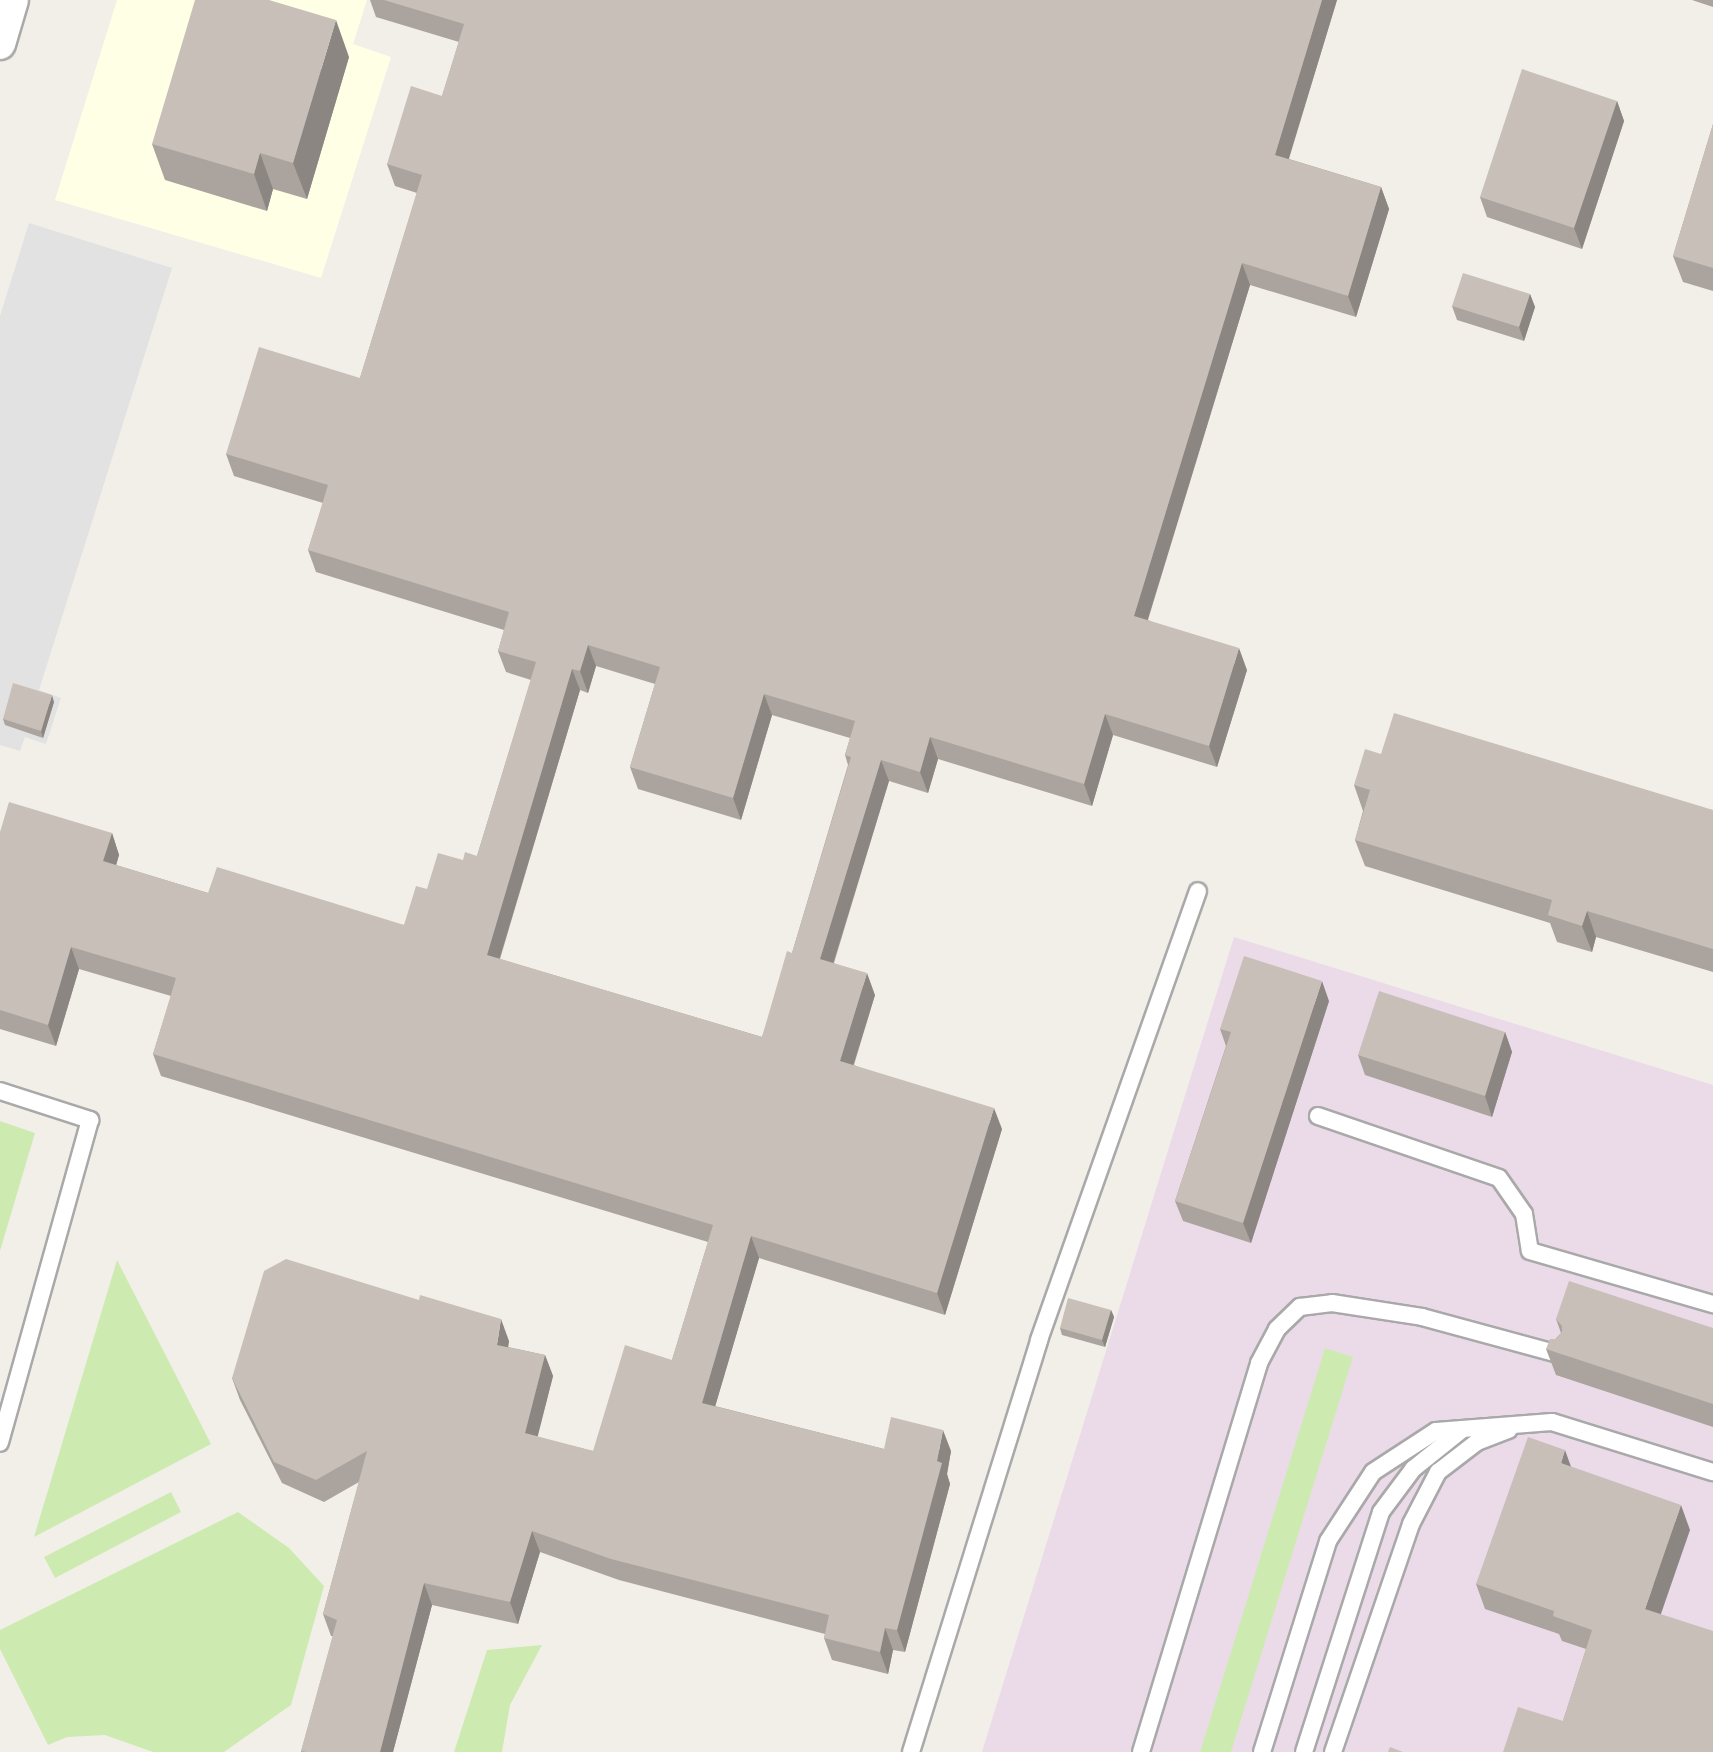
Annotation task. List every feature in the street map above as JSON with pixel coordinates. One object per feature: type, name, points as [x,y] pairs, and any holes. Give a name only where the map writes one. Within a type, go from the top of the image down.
[{"type":"street","points":[[0,44],[13,0]]},
{"type":"lane","points":[[911,1752],[1038,1340],[1198,891]]},
{"type":"lane","points":[[0,1091],[90,1120],[0,1443]]},
{"type":"lane","points":[[1318,1116],[1499,1178],[1524,1214],[1530,1251],[1713,1304]]},
{"type":"lane","points":[[1141,1752],[1259,1363],[1277,1329],[1300,1307],[1332,1303],[1422,1317],[1562,1355]]},
{"type":"lane","points":[[1262,1752],[1328,1541],[1373,1472],[1436,1431],[1552,1422],[1713,1472]]},
{"type":"lane","points":[[1333,1752],[1410,1524],[1438,1472],[1477,1442],[1522,1424]]},
{"type":"lane","points":[[1304,1752],[1381,1511],[1413,1469],[1463,1429]]},
{"type":"shaded area","points":[[117,0],[367,0],[353,44],[391,57],[321,278],[55,200]]},
{"type":"shaded area","points":[[29,223],[172,268],[39,690],[61,698],[46,744],[25,737],[20,751],[0,745],[0,316]]},
{"type":"shaded area","points":[[1234,937],[1713,1085],[1713,1752],[982,1752]]},
{"type":"green space","points":[[0,1121],[35,1133],[0,1251]]},
{"type":"green space","points":[[117,1260],[211,1444],[34,1537]]},
{"type":"green space","points":[[1325,1348],[1353,1357],[1231,1752],[1200,1752]]},
{"type":"green space","points":[[171,1492],[181,1512],[55,1578],[44,1557]]},
{"type":"green space","points":[[238,1512],[289,1548],[324,1586],[291,1705],[224,1752],[153,1752],[105,1735],[67,1737],[48,1745],[0,1649],[0,1630]]},
{"type":"green space","points":[[542,1645],[510,1705],[502,1752],[454,1752],[487,1650]]},
{"type":"building","points":[[195,0],[269,0],[336,20],[293,163],[260,153],[254,174],[152,144]]},
{"type":"building","points":[[384,0],[1322,0],[1275,155],[1381,187],[1348,296],[1242,263],[1134,616],[1239,648],[1209,746],[1105,714],[1084,784],[930,737],[920,772],[881,760],[820,959],[867,973],[840,1061],[994,1108],[937,1293],[751,1236],[702,1403],[884,1449],[891,1417],[943,1430],[937,1461],[942,1463],[897,1630],[885,1628],[880,1652],[824,1638],[829,1615],[611,1559],[532,1531],[510,1602],[424,1583],[380,1752],[306,1752],[301,1751],[337,1620],[323,1614],[367,1451],[316,1480],[274,1462],[232,1378],[264,1271],[286,1259],[419,1300],[420,1295],[501,1319],[497,1345],[545,1355],[525,1433],[593,1451],[625,1345],[672,1360],[713,1225],[153,1054],[176,978],[71,947],[48,1025],[0,1010],[0,832],[9,802],[112,833],[103,861],[208,893],[217,867],[404,925],[416,886],[427,889],[438,853],[463,860],[465,852],[477,856],[536,662],[498,651],[509,612],[308,550],[328,485],[226,454],[259,347],[360,378],[422,175],[387,164],[411,86],[442,96],[464,24]],"holes":[[[588,645],[660,667],[630,767],[733,798],[764,694],[855,721],[845,755],[851,757],[792,953],[787,951],[762,1037],[487,955],[572,669],[580,671]]]},
{"type":"building","points":[[1522,69],[1617,101],[1574,228],[1480,197]]},
{"type":"building","points":[[1713,124],[1713,268],[1673,256]]},
{"type":"building","points":[[1463,273],[1530,294],[1519,327],[1452,306]]},
{"type":"building","points":[[13,683],[52,695],[41,731],[3,719]]},
{"type":"building","points":[[1394,713],[1713,810],[1713,949],[1587,911],[1582,926],[1548,915],[1552,900],[1355,840],[1370,790],[1354,785],[1365,749],[1381,754]]},
{"type":"building","points":[[1244,956],[1322,981],[1243,1223],[1175,1201],[1231,1032],[1220,1029]]},
{"type":"building","points":[[1379,991],[1505,1032],[1485,1096],[1358,1055]]},
{"type":"building","points":[[1569,1281],[1713,1328],[1713,1404],[1546,1349],[1550,1339],[1556,1339],[1562,1332],[1562,1326],[1556,1319]]},
{"type":"building","points":[[1068,1298],[1111,1310],[1102,1340],[1060,1328]]},
{"type":"building","points":[[1528,1437],[1565,1450],[1561,1463],[1681,1505],[1645,1609],[1713,1631],[1713,1752],[1503,1752],[1518,1707],[1563,1721],[1592,1630],[1553,1616],[1554,1611],[1476,1584]]},
{"type":"building","points":[[1390,1747],[1403,1752],[1388,1752]]}]
